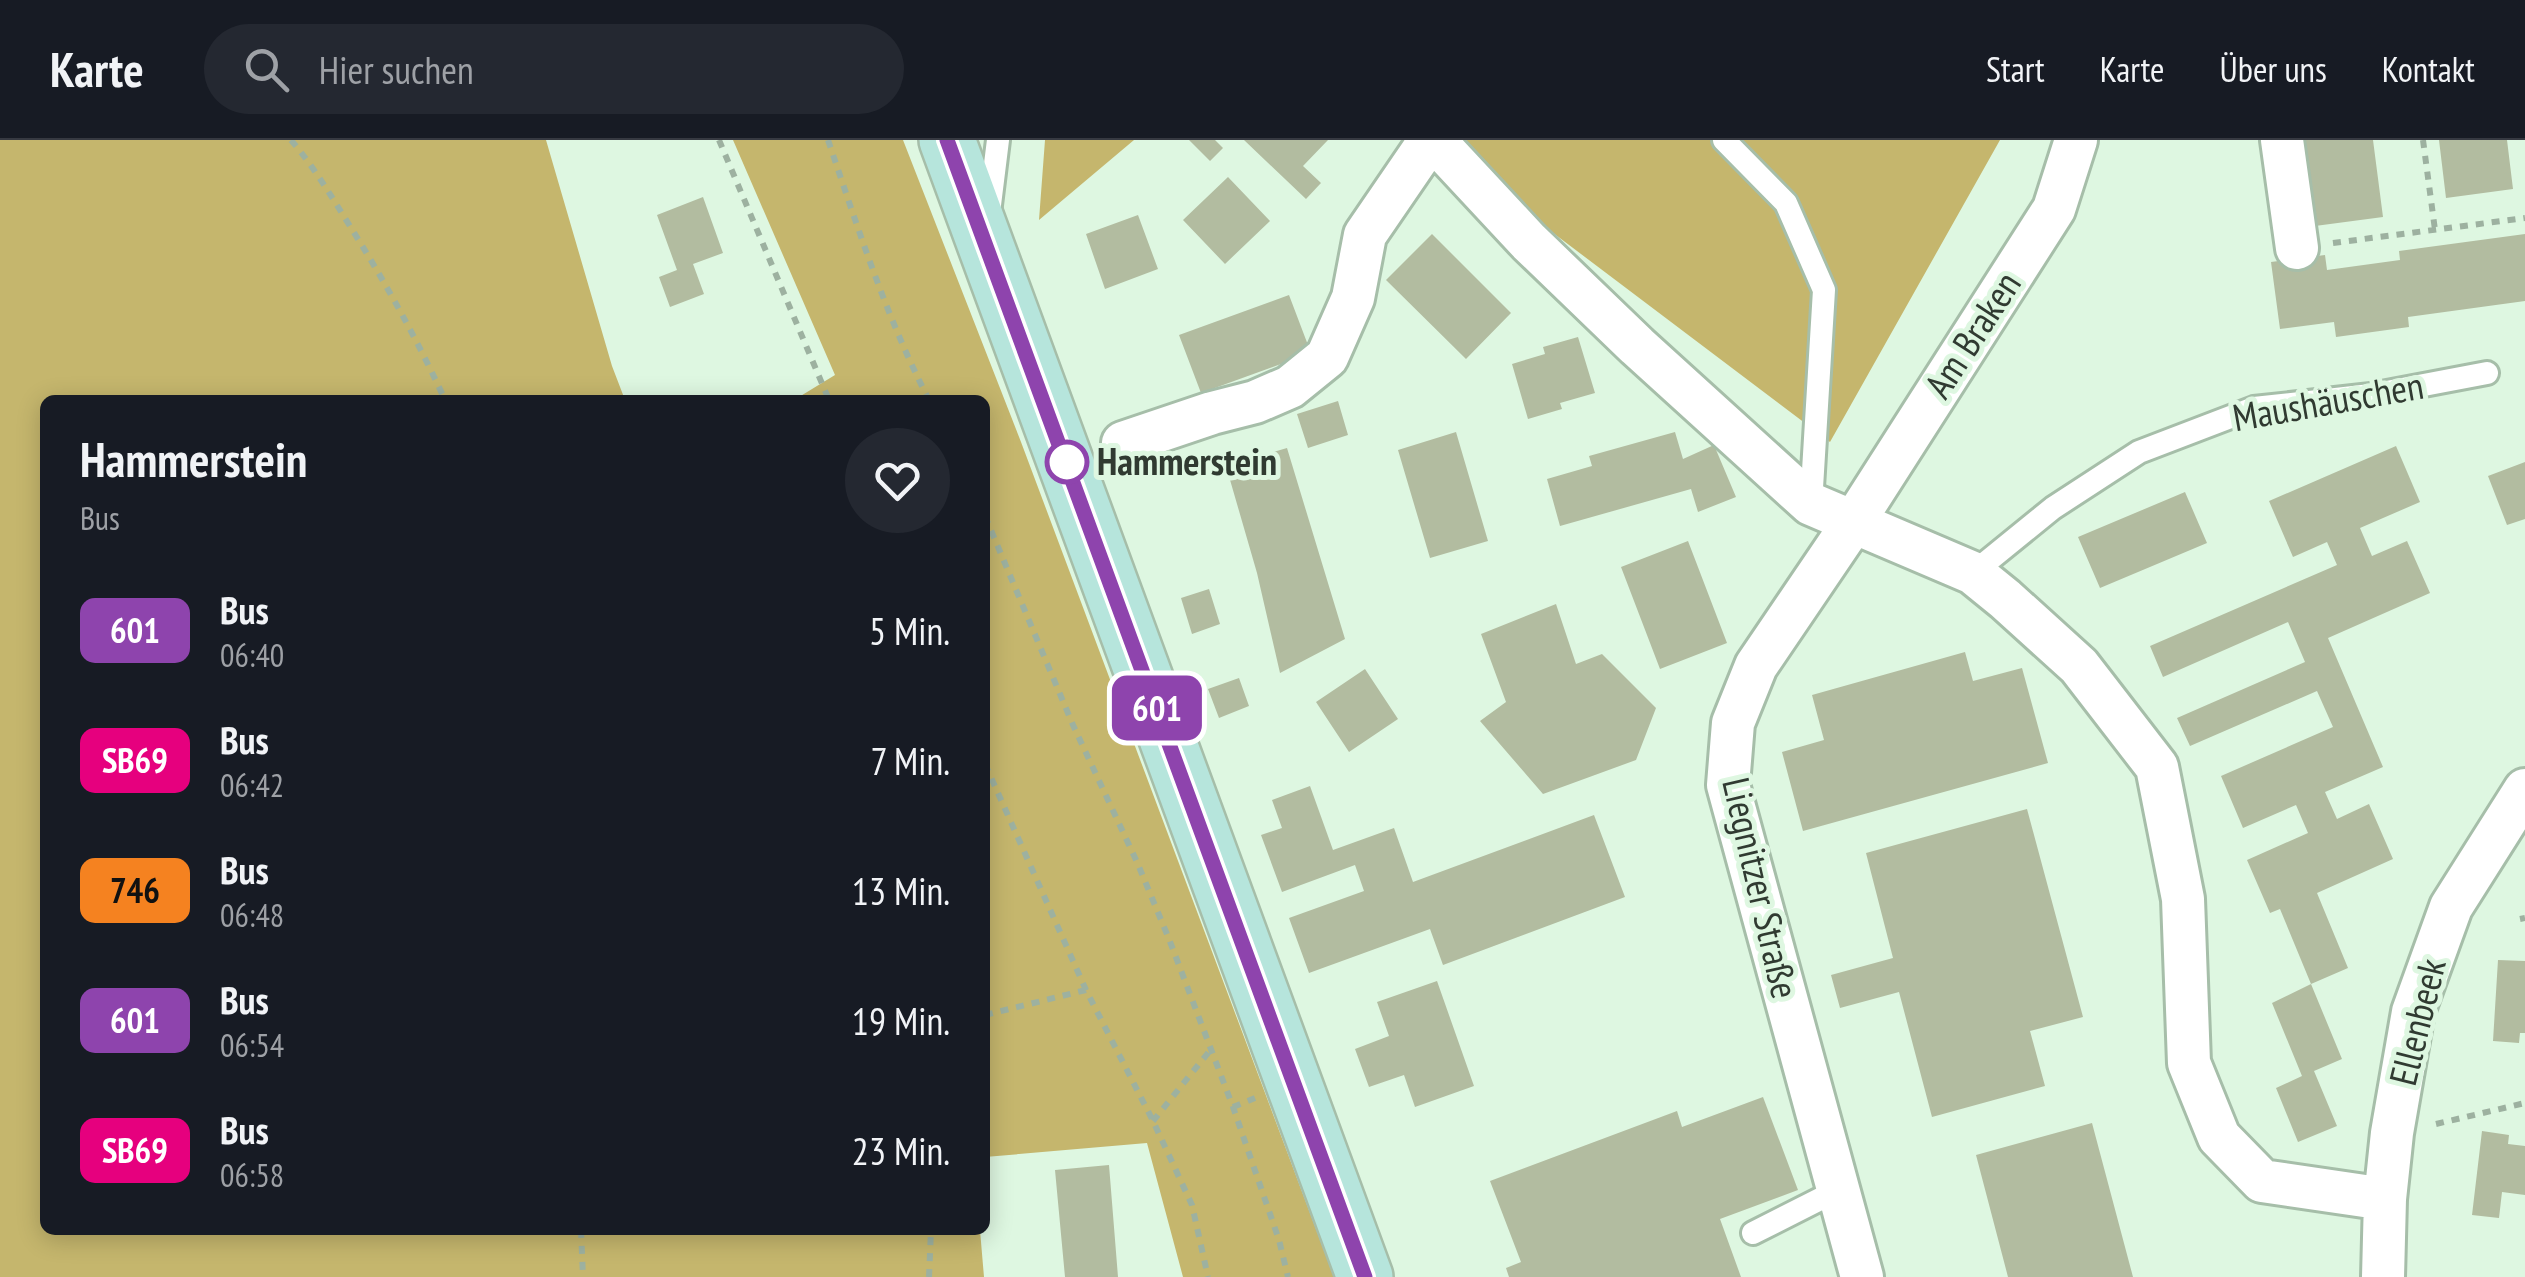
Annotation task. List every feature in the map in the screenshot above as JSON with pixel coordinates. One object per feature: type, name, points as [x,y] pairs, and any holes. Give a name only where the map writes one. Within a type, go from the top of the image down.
[{"type":"main road","points":[[947,140],[1365,1277]]},
{"type":"main road","points":[[970,140],[979,221]]},
{"type":"street","points":[[1123,442],[1290,388],[1327,357],[1354,298],[1366,236],[1432,140],[1529,242],[1637,346],[1811,504],[1973,574],[2079,666],[2157,768],[2183,899],[2189,1062],[2219,1137],[2262,1182],[2384,1200]]},
{"type":"street","name":"Am Braken","points":[[1853,523],[2054,209],[2076,140]]},
{"type":"street","points":[[2282,140],[2297,248]]},
{"type":"street","name":"Liegnitzer Straße","points":[[1853,523],[1756,666],[1733,724],[1728,785],[1862,1277]]},
{"type":"street","name":"Ellenbeek","points":[[2383,1277],[2384,1200],[2413,1012],[2451,907],[2525,790]]},
{"type":"lane","points":[[979,221],[998,140]]},
{"type":"lane","points":[[1724,140],[1786,203],[1824,290],[1811,504]]},
{"type":"lane","name":"Maushäuschen","points":[[1973,574],[2054,508],[2140,452],[2254,408],[2371,395],[2487,373]]},
{"type":"lane","points":[[1753,1233],[1838,1190]]},
{"type":"path","points":[[291,140],[311,164],[366,252],[443,395]]},
{"type":"path","points":[[719,140],[827,395]]},
{"type":"path","points":[[828,140],[882,296],[926,395]]},
{"type":"path","points":[[2423,140],[2435,230]]},
{"type":"path","points":[[2297,248],[2525,218]]},
{"type":"path","points":[[990,528],[1137,862],[1212,1048],[1279,1240],[1288,1277]]},
{"type":"path","points":[[990,775],[1086,990],[1154,1121],[1192,1205],[1208,1277]]},
{"type":"path","points":[[990,1015],[1086,990]]},
{"type":"path","points":[[1154,1121],[1212,1048]]},
{"type":"path","points":[[2436,1124],[2525,1103]]},
{"type":"path","points":[[582,1235],[583,1277]]},
{"type":"path","points":[[929,1277],[931,1235]]},
{"type":"shaded area","points":[[0,140],[546,140],[623,395],[40,395],[40,1235],[980,1235],[984,1277],[0,1277]]},
{"type":"shaded area","points":[[733,140],[903,140],[1021,442],[1334,1277],[1183,1277],[1147,1143],[990,1157],[990,395],[802,395],[835,375]]},
{"type":"shaded area","points":[[1045,140],[1134,140],[1039,220]]},
{"type":"shaded area","points":[[1430,140],[2000,140],[1830,442]]},
{"type":"building","points":[[1189,140],[1215,140],[1223,148],[1210,161]]},
{"type":"building","points":[[1244,140],[1328,140],[1303,166],[1321,183],[1306,199]]},
{"type":"building","points":[[2304,140],[2373,140],[2383,217],[2315,226]]},
{"type":"building","points":[[2439,140],[2507,140],[2513,189],[2446,198]]},
{"type":"building","points":[[1228,177],[1270,221],[1225,264],[1183,220]]},
{"type":"building","points":[[703,197],[723,253],[693,264],[704,294],[670,307],[659,277],[677,270],[657,215]]},
{"type":"building","points":[[1138,215],[1158,269],[1105,289],[1086,234]]},
{"type":"building","points":[[1432,234],[1511,313],[1466,359],[1386,280]]},
{"type":"building","points":[[2525,234],[2525,301],[2408,317],[2409,327],[2336,337],[2334,322],[2280,329],[2271,262],[2325,255],[2327,270],[2400,260],[2399,251]]},
{"type":"building","points":[[1289,295],[1311,353],[1201,393],[1179,335]]},
{"type":"building","points":[[1578,337],[1595,393],[1560,403],[1562,409],[1528,419],[1512,364],[1545,354],[1543,347]]},
{"type":"building","points":[[1338,401],[1348,435],[1308,448],[1297,414]]},
{"type":"building","points":[[1456,432],[1488,541],[1430,558],[1398,450]]},
{"type":"building","points":[[1675,432],[1683,459],[1714,445],[1736,497],[1698,512],[1691,489],[1560,526],[1547,479],[1592,466],[1589,456]]},
{"type":"building","points":[[2396,446],[2420,502],[2360,528],[2372,556],[2407,541],[2430,593],[2328,638],[2383,767],[2325,792],[2337,819],[2369,804],[2393,859],[2317,893],[2348,968],[2311,984],[2280,909],[2270,913],[2247,860],[2308,833],[2296,805],[2243,828],[2221,776],[2333,727],[2317,691],[2190,746],[2177,718],[2305,662],[2288,622],[2163,677],[2150,646],[2337,565],[2327,542],[2293,557],[2269,501]]},
{"type":"building","points":[[1287,448],[1345,639],[1280,673],[1226,466]]},
{"type":"building","points":[[2525,462],[2525,519],[2507,525],[2488,476]]},
{"type":"building","points":[[2185,492],[2207,543],[2100,588],[2078,537]]},
{"type":"building","points":[[1688,541],[1727,643],[1660,669],[1621,567]]},
{"type":"building","points":[[1209,589],[1220,624],[1192,634],[1181,598]]},
{"type":"building","points":[[1556,604],[1576,664],[1602,654],[1656,708],[1636,760],[1543,794],[1480,721],[1506,702],[1481,634]]},
{"type":"building","points":[[1965,652],[1973,681],[2022,668],[2048,763],[1803,831],[1782,752],[1824,740],[1812,695]]},
{"type":"building","points":[[1365,669],[1398,719],[1349,752],[1316,702]]},
{"type":"building","points":[[1239,678],[1249,706],[1219,718],[1208,689]]},
{"type":"building","points":[[1310,786],[1333,850],[1394,828],[1413,882],[1594,815],[1625,897],[1443,965],[1430,929],[1309,973],[1289,918],[1364,891],[1355,865],[1282,892],[1261,835],[1282,828],[1272,800]]},
{"type":"building","points":[[2027,809],[2083,1017],[2030,1031],[2045,1086],[1932,1117],[1899,992],[1840,1008],[1831,975],[1893,958],[1866,853]]},
{"type":"building","points":[[2498,960],[2525,961],[2525,1033],[2520,1033],[2519,1043],[2493,1041]]},
{"type":"building","points":[[1437,981],[1474,1086],[1415,1107],[1404,1075],[1369,1087],[1355,1049],[1389,1036],[1377,1002]]},
{"type":"building","points":[[2311,984],[2342,1059],[2314,1071],[2337,1126],[2298,1142],[2276,1088],[2302,1076],[2272,1003]]},
{"type":"building","points":[[1763,1097],[1798,1190],[1720,1219],[1741,1277],[1509,1277],[1506,1268],[1521,1262],[1490,1181],[1677,1111],[1682,1127]]},
{"type":"building","points":[[2092,1123],[2133,1277],[2008,1277],[1976,1155]]},
{"type":"building","points":[[2482,1131],[2509,1135],[2508,1144],[2525,1146],[2525,1195],[2502,1192],[2499,1218],[2472,1215]]},
{"type":"building","points":[[1109,1165],[1118,1277],[1065,1277],[1055,1170]]},
{"type":"bus line","name":"601","points":[[947,140],[1365,1277]]},
{"type":"place","name":"Hammerstein","points":[[1067,462]]}]
